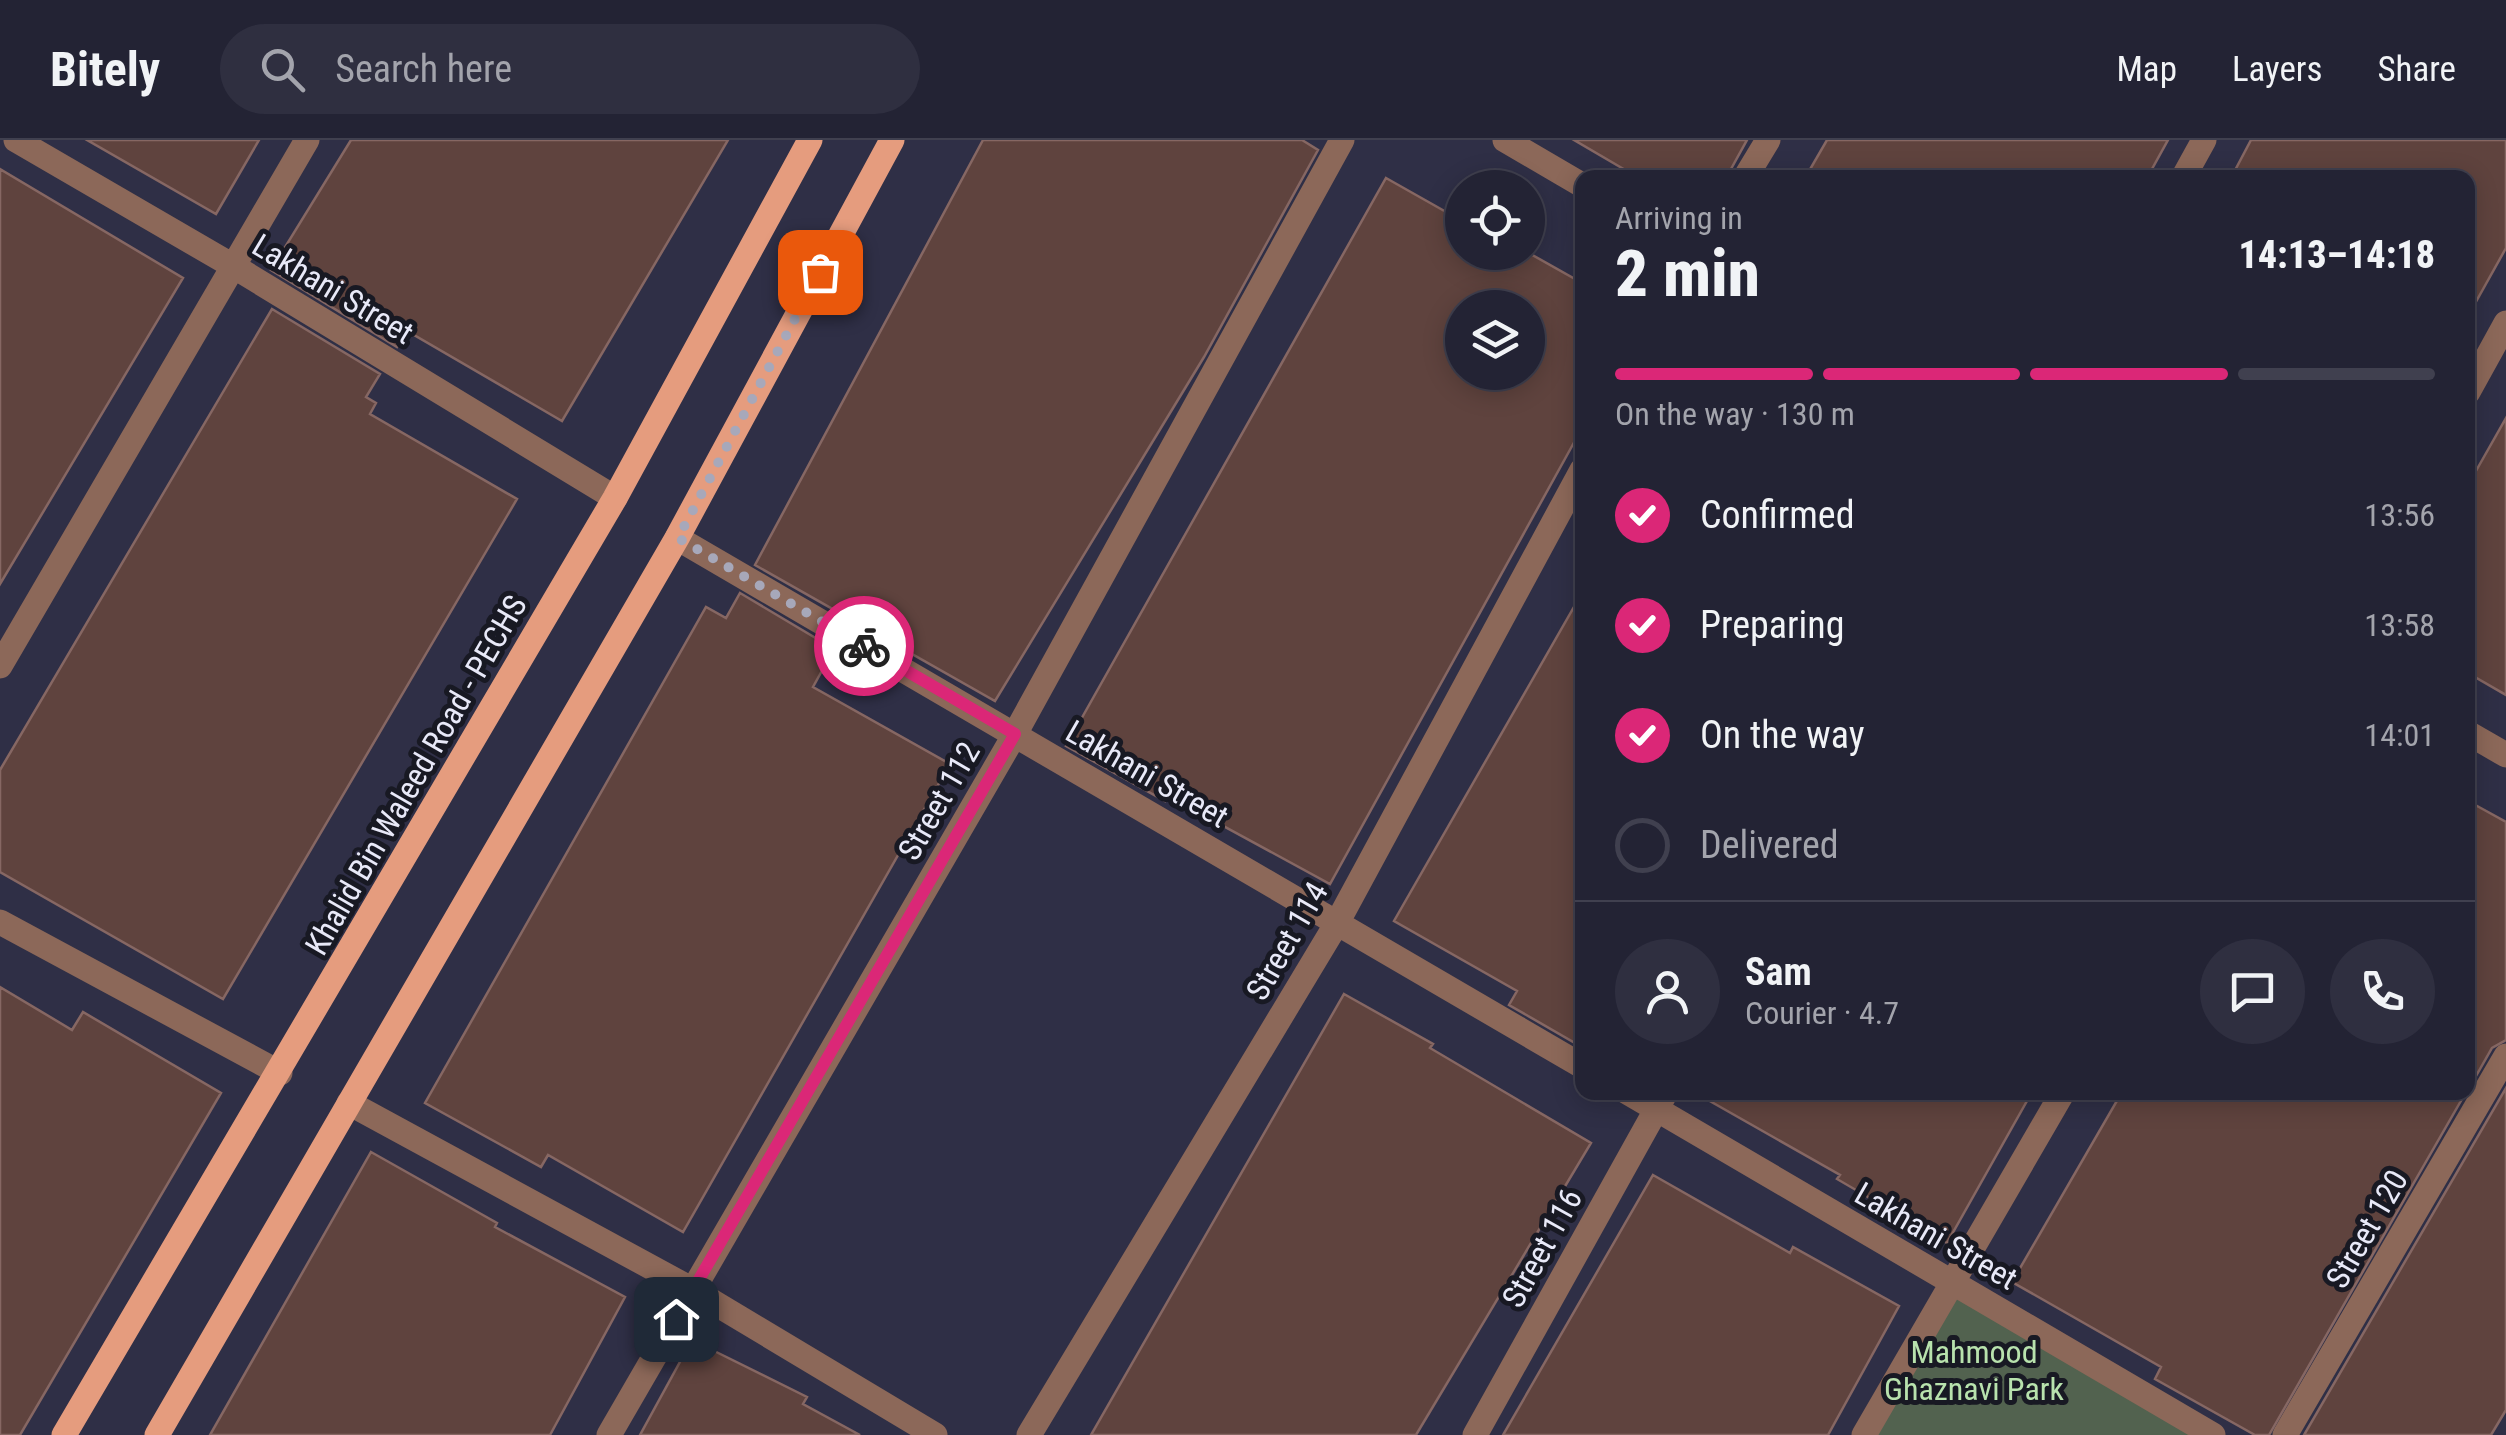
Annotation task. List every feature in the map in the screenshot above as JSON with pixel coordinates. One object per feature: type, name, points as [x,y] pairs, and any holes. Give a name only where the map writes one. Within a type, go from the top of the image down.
[{"type":"main road","name":"Khalid Bin Waleed Road - PECHS","points":[[64,1435],[615,498],[810,140]]},
{"type":"main road","points":[[156,1435],[678,538],[892,140]]},
{"type":"street","name":"Lakhani Street","points":[[16,140],[233,266],[615,498]]},
{"type":"street","points":[[0,666],[307,140]]},
{"type":"street","name":"Street 112","points":[[609,1435],[1015,734],[1342,140]]},
{"type":"street","points":[[1505,140],[1575,181]]},
{"type":"street","points":[[1750,170],[1768,140]]},
{"type":"street","points":[[2187,170],[2204,140]]},
{"type":"street","points":[[2475,379],[2506,323]]},
{"type":"street","name":"Street 114","points":[[1029,1435],[1337,923],[1575,483]]},
{"type":"street","name":"Lakhani Street","points":[[678,538],[1575,1062]]},
{"type":"street","points":[[2475,737],[2506,755]]},
{"type":"street","points":[[0,922],[280,1073]]},
{"type":"street","name":"Street 120","points":[[2285,1435],[2506,1056]]},
{"type":"street","points":[[1864,1435],[2058,1100]]},
{"type":"street","name":"Lakhani Street","points":[[1661,1101],[1952,1282],[2213,1435]]},
{"type":"street","name":"Street 116","points":[[1475,1435],[1661,1101]]},
{"type":"street","points":[[349,1103],[693,1290],[936,1435]]},
{"type":"green space","name":"Mahmood Ghaznavi Park","points":[[1952,1282],[2213,1435],[1864,1435]]},
{"type":"building","points":[[87,140],[259,140],[216,214]]},
{"type":"building","points":[[351,140],[728,140],[562,421],[407,331],[397,347],[271,270]]},
{"type":"building","points":[[983,140],[1302,140],[1318,150],[1204,357],[995,701],[755,565]]},
{"type":"building","points":[[1574,140],[1747,140],[1730,170],[1625,170]]},
{"type":"building","points":[[1827,140],[2168,140],[2151,170],[1810,170]]},
{"type":"building","points":[[2251,140],[2506,140],[2506,248],[2475,303],[2475,170],[2235,170]]},
{"type":"building","points":[[0,169],[183,278],[0,584]]},
{"type":"building","points":[[1386,178],[1445,211],[1445,270],[1545,270],[1545,262],[1575,279],[1575,441],[1330,884],[1168,796],[1165,801],[1066,746]]},
{"type":"building","points":[[272,309],[380,374],[366,397],[376,403],[370,414],[517,499],[223,999],[0,872],[0,770]]},
{"type":"building","points":[[2506,418],[2506,695],[2475,677],[2475,473]]},
{"type":"building","points":[[740,593],[834,649],[813,687],[950,764],[683,1232],[548,1155],[541,1167],[425,1103],[706,607],[726,618]]},
{"type":"building","points":[[1575,605],[1575,1043],[1509,1005],[1517,991],[1394,921]]},
{"type":"building","points":[[2475,805],[2506,822],[2506,1040],[2492,1048],[2475,1078]]},
{"type":"building","points":[[0,987],[72,1030],[83,1012],[221,1093],[20,1435],[0,1435]]},
{"type":"building","points":[[1344,994],[1433,1044],[1430,1048],[1591,1143],[1416,1435],[1091,1435]]},
{"type":"building","points":[[2506,1088],[2506,1410],[2491,1435],[2304,1435]]},
{"type":"building","points":[[1708,1100],[2027,1100],[1947,1243],[1837,1179],[1840,1175]]},
{"type":"building","points":[[2117,1100],[2461,1100],[2269,1435],[2255,1435],[2155,1379],[2161,1367],[2012,1282]]},
{"type":"building","points":[[371,1152],[497,1223],[495,1227],[625,1297],[550,1435],[210,1435]]},
{"type":"building","points":[[1653,1175],[1790,1253],[1793,1247],[1899,1306],[1828,1435],[1503,1435]]},
{"type":"building","points":[[692,1340],[807,1397],[803,1404],[860,1435],[640,1435]]},
{"type":"way so far","points":[[820,272],[678,538],[864,646]]},
{"type":"route","points":[[676,1319],[1015,734],[864,646]]}]
